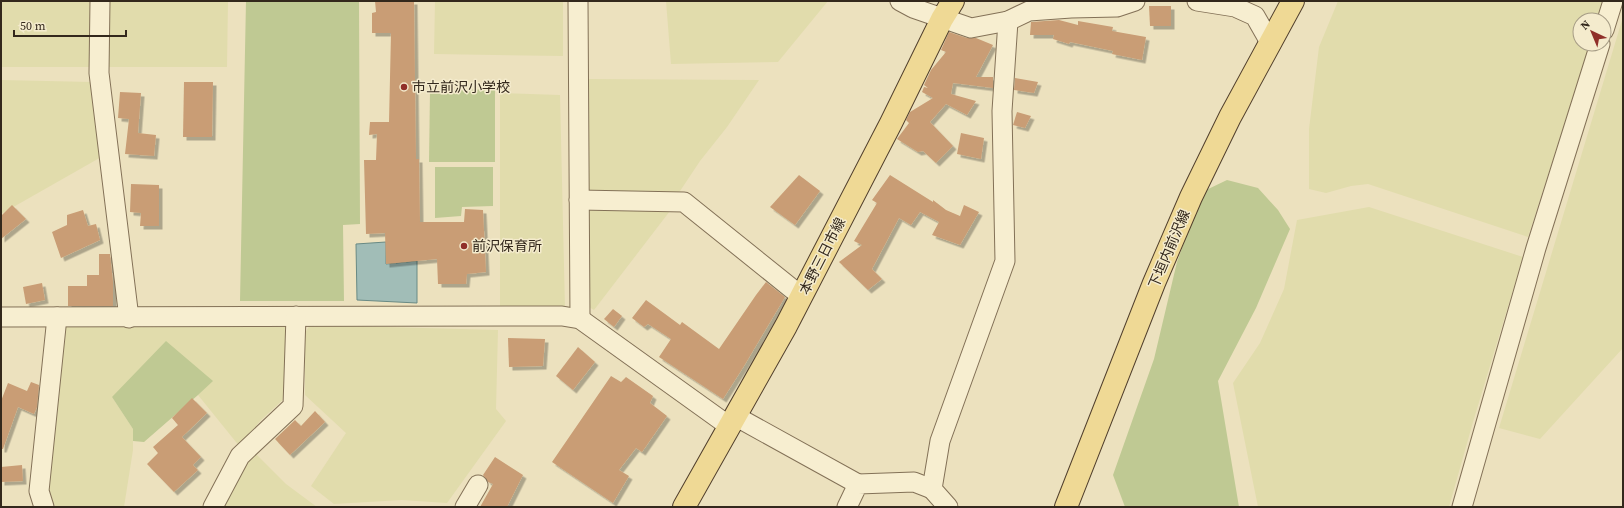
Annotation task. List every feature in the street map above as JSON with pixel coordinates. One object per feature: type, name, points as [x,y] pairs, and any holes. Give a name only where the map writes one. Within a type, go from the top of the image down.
[{"type":"main road","name":"下垣内前沢線","points":[[1066,507],[1151,290],[1191,197],[1230,117],[1293,1]]},
{"type":"main road","name":"本野三日市線","points":[[684,507],[801,296],[948,10]]},
{"type":"street","points":[[100,1],[99,73],[129,318]]},
{"type":"street","points":[[578,1],[580,319]]},
{"type":"street","points":[[900,1],[913,8],[948,10],[971,28],[1008,21],[1029,11],[1117,7],[1135,1]]},
{"type":"street","points":[[1197,1],[1235,7],[1255,16],[1271,44]]},
{"type":"street","points":[[1610,12],[1613,1]]},
{"type":"street","points":[[932,489],[940,441],[1004,261],[1002,111],[1008,21]]},
{"type":"street","points":[[1462,507],[1536,248],[1597,52]]},
{"type":"street","points":[[579,200],[684,202],[801,296]]},
{"type":"street","points":[[213,507],[240,456],[294,406],[296,316]]},
{"type":"street","points":[[1,317],[129,318],[296,316],[562,316],[580,319],[732,421],[858,484],[914,482],[932,489],[948,507]]},
{"type":"street","points":[[44,507],[39,491],[57,317]]},
{"type":"street","points":[[847,507],[858,484]]},
{"type":"street","points":[[465,507],[478,485]]},
{"type":"shaded area","points":[[1,1],[92,1],[92,67],[1,67]]},
{"type":"shaded area","points":[[108,1],[228,1],[227,67],[107,67]]},
{"type":"shaded area","points":[[435,1],[563,1],[563,56],[434,54]]},
{"type":"shaded area","points":[[666,1],[828,1],[778,62],[671,64]]},
{"type":"shaded area","points":[[1338,1],[1603,1],[1600,12],[1572,12],[1572,52],[1587,52],[1528,237],[1368,184],[1351,186],[1326,193],[1309,189],[1309,129],[1319,47]]},
{"type":"shaded area","points":[[1623,17],[1623,348],[1540,439],[1499,428]]},
{"type":"shaded area","points":[[587,79],[759,80],[678,194],[587,193]]},
{"type":"shaded area","points":[[1,80],[92,82],[103,156],[1,214]]},
{"type":"shaded area","points":[[500,93],[560,95],[565,309],[500,311]]},
{"type":"shaded area","points":[[588,207],[673,207],[594,310],[589,307]]},
{"type":"shaded area","points":[[1369,207],[1523,257],[1449,507],[1258,507],[1233,383],[1260,343],[1284,289],[1297,220]]},
{"type":"shaded area","points":[[63,325],[289,326],[287,396],[260,421],[240,447],[198,395],[212,381],[112,397],[133,429],[133,450],[124,507],[56,507],[48,496]]},
{"type":"shaded area","points":[[310,325],[498,330],[496,409],[506,421],[447,503],[402,500],[334,504],[311,486],[346,433],[305,395],[305,333]]},
{"type":"shaded area","points":[[255,453],[286,484],[317,507],[223,507],[244,464]]},
{"type":"green space","points":[[246,1],[359,1],[360,224],[343,225],[344,301],[240,301]]},
{"type":"green space","points":[[495,89],[495,162],[429,162],[430,91]]},
{"type":"green space","points":[[435,167],[493,167],[493,206],[462,207],[461,216],[435,218]]},
{"type":"green space","points":[[1227,180],[1258,188],[1278,210],[1290,229],[1256,308],[1218,381],[1239,507],[1125,507],[1113,475],[1154,359],[1177,262],[1202,192]]},
{"type":"green space","points":[[166,341],[213,381],[144,442],[133,441],[133,429],[112,397]]},
{"type":"water","points":[[386,242],[386,264],[417,261],[417,303],[357,300],[356,244]]},
{"type":"building","points":[[375,1],[414,1],[416,159],[419,159],[420,222],[464,222],[465,209],[483,210],[486,272],[467,274],[466,284],[438,284],[437,259],[386,264],[385,233],[366,234],[364,160],[376,160],[377,134],[369,135],[370,122],[389,122],[391,33],[372,33],[372,13],[376,12]]},
{"type":"building","points":[[1149,6],[1171,6],[1171,26],[1150,26]]},
{"type":"building","points":[[1059,20],[1078,25],[1078,21],[1113,27],[1112,31],[1146,37],[1142,60],[1112,54],[1113,51],[1070,42],[1069,44],[1053,39],[1054,35],[1030,35],[1031,22]]},
{"type":"building","points":[[949,32],[967,38],[976,38],[993,45],[976,77],[993,77],[993,88],[953,83],[951,94],[976,101],[967,115],[946,104],[930,122],[953,146],[936,163],[923,151],[918,152],[897,139],[909,123],[906,120],[910,112],[933,98],[922,92],[924,87],[928,88],[924,85],[931,70],[946,52],[941,50]]},
{"type":"building","points":[[1015,78],[1038,82],[1034,93],[1014,90]]},
{"type":"building","points":[[184,82],[213,82],[212,137],[183,137]]},
{"type":"building","points":[[120,92],[141,93],[138,133],[156,135],[154,156],[125,154],[129,119],[118,118]]},
{"type":"building","points":[[1017,112],[1031,116],[1025,128],[1013,125]]},
{"type":"building","points":[[961,133],[984,138],[981,159],[957,154]]},
{"type":"building","points":[[799,175],[820,191],[795,225],[770,207]]},
{"type":"building","points":[[890,175],[933,202],[933,200],[946,210],[960,216],[964,205],[979,212],[960,245],[932,235],[939,222],[920,212],[911,225],[899,218],[872,269],[882,279],[868,290],[839,262],[862,245],[854,241],[877,203],[872,200]]},
{"type":"building","points":[[131,184],[159,185],[159,226],[140,226],[141,213],[130,212]]},
{"type":"building","points":[[12,205],[26,219],[1,239],[1,216]]},
{"type":"building","points":[[83,210],[88,226],[96,224],[100,240],[61,258],[52,232],[67,225],[67,215]]},
{"type":"building","points":[[99,254],[110,254],[113,282],[113,306],[68,306],[68,286],[87,286],[87,275],[99,275]]},
{"type":"building","points":[[766,282],[785,297],[723,399],[659,357],[671,339],[648,324],[644,327],[632,318],[646,300],[680,325],[682,322],[719,349]]},
{"type":"building","points":[[42,283],[45,300],[26,304],[23,287]]},
{"type":"building","points":[[613,309],[622,316],[614,327],[604,319]]},
{"type":"building","points":[[508,338],[545,339],[543,366],[509,367]]},
{"type":"building","points":[[578,347],[595,362],[573,390],[556,376]]},
{"type":"building","points":[[611,376],[621,382],[626,377],[653,396],[650,403],[667,416],[642,452],[636,448],[619,470],[629,476],[613,503],[552,462]]},
{"type":"building","points":[[31,382],[39,385],[37,407],[34,414],[18,407],[3,449],[1,449],[1,401],[8,383],[27,391]]},
{"type":"building","points":[[192,398],[207,413],[182,437],[201,457],[193,465],[198,470],[174,492],[147,464],[158,453],[153,447],[178,425],[172,418]]},
{"type":"building","points":[[315,411],[325,422],[290,455],[275,439],[295,420],[301,426]]},
{"type":"building","points":[[495,457],[523,475],[507,507],[480,507],[493,484],[488,482],[483,475]]},
{"type":"building","points":[[22,465],[23,481],[1,482],[1,467]]},
{"type":"place","name":"市立前沢小学校","points":[[404,87]]},
{"type":"place","name":"前沢保育所","points":[[464,246]]}]
